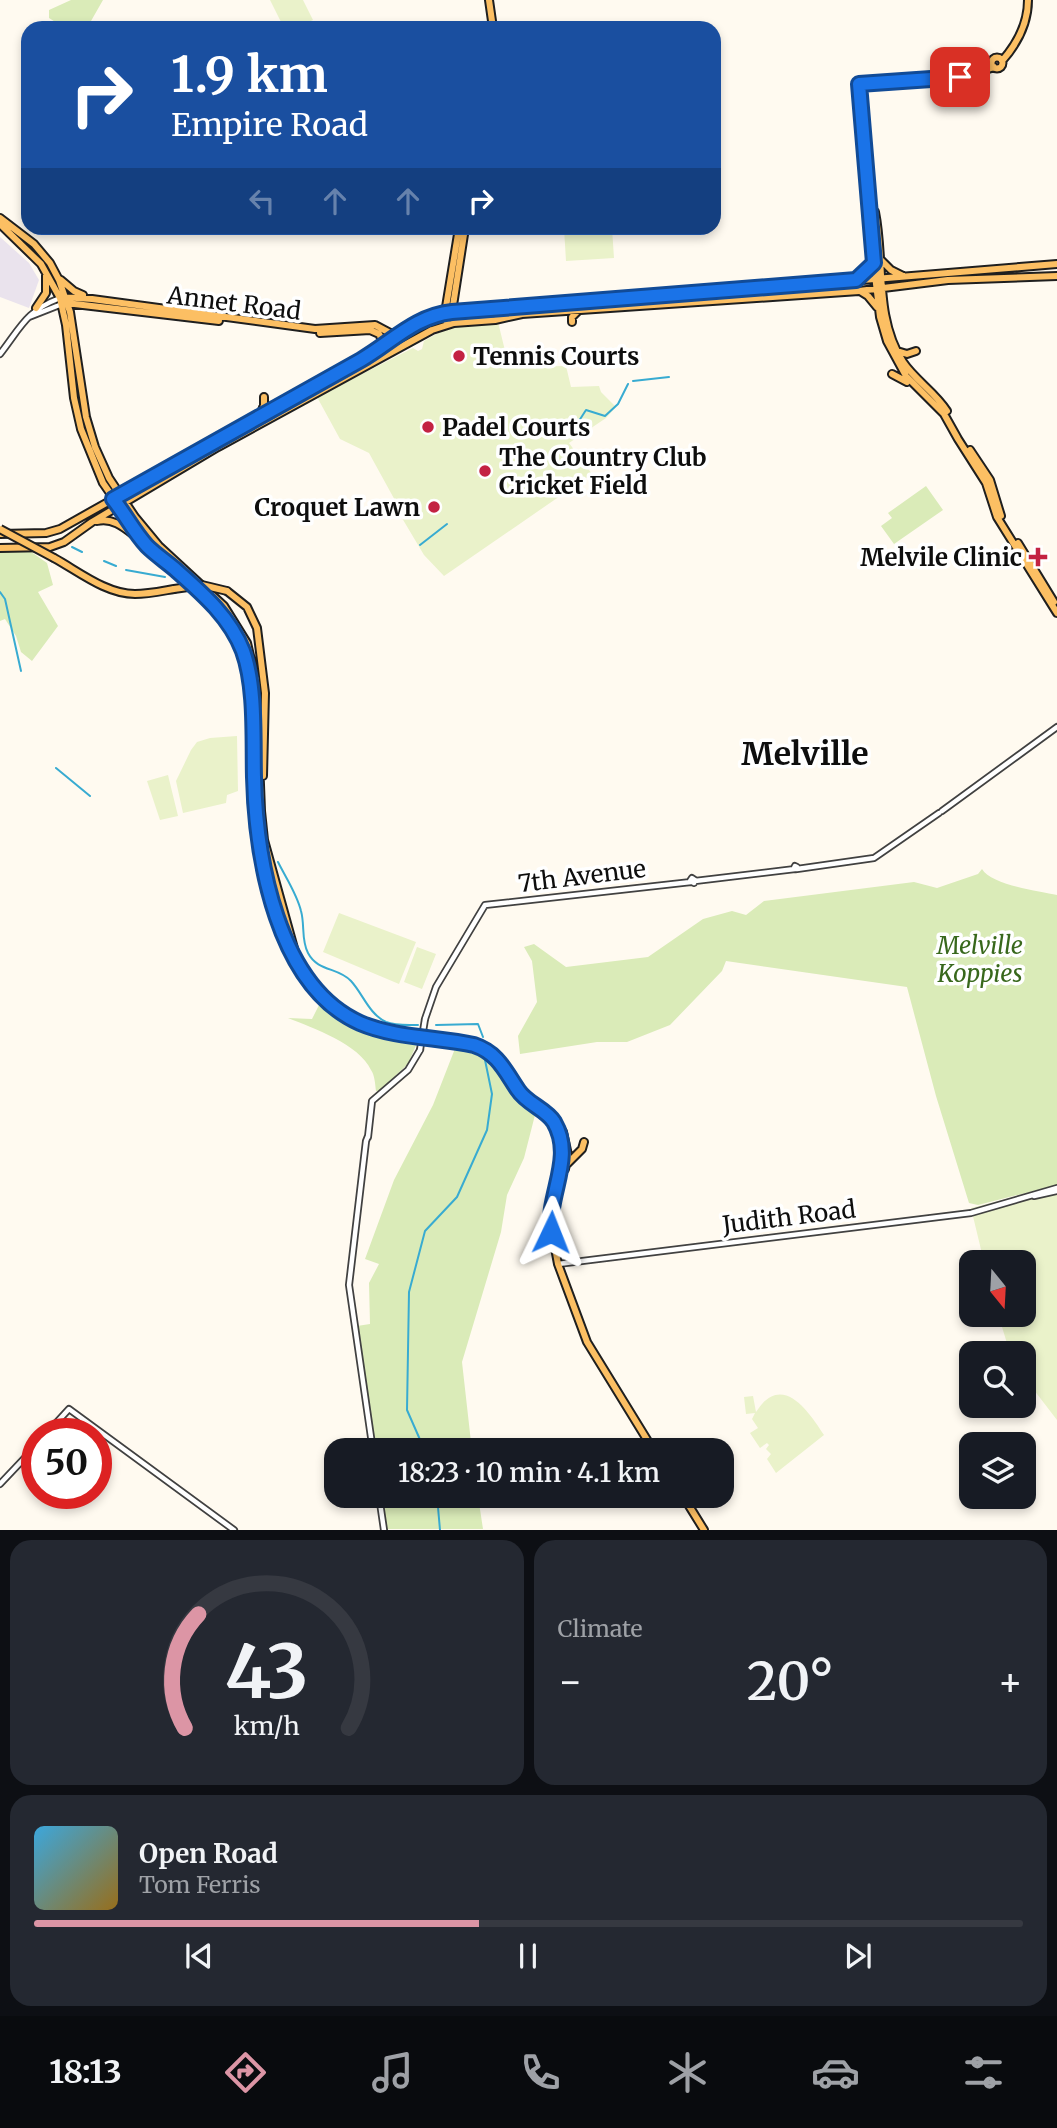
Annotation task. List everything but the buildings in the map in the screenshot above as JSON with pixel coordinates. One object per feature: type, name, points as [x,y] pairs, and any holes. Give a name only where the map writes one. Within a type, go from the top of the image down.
[{"type":"main road","points":[[489,0],[491,21]]},
{"type":"main road","points":[[1028,0],[1024,26],[1010,50],[1001,60],[995,58],[993,65],[965,77],[862,86],[862,99],[869,188],[877,222],[882,328],[906,376],[944,414],[988,481],[997,517],[1057,614]]},
{"type":"main road","points":[[0,218],[21,234]]},
{"type":"main road","points":[[0,224],[41,264],[64,300],[79,419],[89,453],[103,483],[113,499],[122,505],[159,546],[224,606],[247,643],[256,681],[261,819],[268,859],[297,964]]},
{"type":"main road","points":[[22,235],[34,244],[74,291],[92,299]]},
{"type":"main road","points":[[450,324],[457,235]]},
{"type":"main road","points":[[449,312],[464,235]]},
{"type":"main road","points":[[877,261],[904,276]]},
{"type":"main road","points":[[856,280],[877,261]]},
{"type":"main road","points":[[36,308],[44,297],[47,286],[41,264]]},
{"type":"main road","points":[[0,532],[52,532],[361,360],[423,319],[449,312],[1057,264]]},
{"type":"main road","points":[[56,273],[64,300],[86,417],[100,459],[120,495],[122,505],[146,545]]},
{"type":"main road","points":[[0,548],[56,546],[69,540],[92,522],[218,447],[390,353],[450,324],[579,310],[859,291],[948,280],[1057,276]]},
{"type":"main road","points":[[881,307],[891,292],[901,287]]},
{"type":"main road","points":[[859,291],[881,307],[896,355],[946,408],[988,481],[1001,515],[1057,607]]},
{"type":"main road","name":"Annet Road","points":[[64,300],[92,299],[315,329],[375,325],[390,333],[399,334]]},
{"type":"main road","name":"Annet Road","points":[[64,300],[313,332],[370,330],[379,334],[384,344]]},
{"type":"main road","points":[[572,322],[572,317],[579,310]]},
{"type":"main road","points":[[384,344],[390,353]]},
{"type":"main road","points":[[896,355],[916,351]]},
{"type":"main road","points":[[896,355],[891,372],[921,389]]},
{"type":"main road","points":[[260,415],[264,397]]},
{"type":"main road","points":[[95,509],[103,498],[103,483]]},
{"type":"main road","points":[[92,522],[115,522],[146,545],[216,608],[233,630],[243,651],[249,679],[258,846],[284,933],[297,964],[311,984],[326,1001],[362,1023],[392,1033],[462,1042],[486,1049],[503,1065],[525,1099],[558,1124],[566,1139],[566,1165]]},
{"type":"main road","points":[[0,532],[109,588],[135,594],[202,585],[228,591],[242,600],[251,611],[259,640],[265,700],[261,819]]},
{"type":"main road","points":[[554,1121],[563,1145],[550,1216],[558,1264],[587,1342],[646,1438]]},
{"type":"main road","points":[[559,1176],[582,1149],[583,1142]]},
{"type":"main road","points":[[690,1508],[704,1530]]},
{"type":"street","points":[[0,354],[36,308],[64,300]]},
{"type":"street","points":[[29,316],[64,300]]},
{"type":"street","name":"7th Avenue","points":[[371,1438],[349,1285],[372,1101],[408,1070],[420,1050],[425,1019],[436,987],[484,908],[874,858],[1057,727]]},
{"type":"street","name":"Judith Road","points":[[558,1264],[971,1213],[1057,1189]]},
{"type":"street","points":[[61,1418],[69,1409],[81,1418]]},
{"type":"street","points":[[112,1441],[234,1530]]},
{"type":"street","points":[[0,1484],[21,1462]]},
{"type":"street","points":[[381,1508],[384,1530]]},
{"type":"shaded area","points":[[0,237],[29,263],[39,280],[29,308],[0,297]]},
{"type":"green space","points":[[71,0],[103,0],[91,21],[54,21],[49,18],[49,10]]},
{"type":"green space","points":[[270,0],[303,0],[313,20],[311,21],[280,21]]},
{"type":"green space","points":[[564,235],[612,235],[614,258],[566,261]]},
{"type":"green space","points":[[498,322],[509,367],[566,366],[571,387],[599,386],[601,392],[616,407],[606,418],[569,443],[592,474],[444,576],[424,555],[396,508],[397,504],[369,453],[340,439],[317,397],[413,348],[418,351],[422,349],[424,341],[447,328]]},
{"type":"green space","points":[[926,486],[943,510],[894,544],[881,526],[892,518],[888,513]]},
{"type":"green space","points":[[30,551],[47,563],[53,585],[38,592],[58,626],[32,661],[21,652],[16,636],[5,619],[0,621],[0,552]]},
{"type":"green space","points":[[237,736],[238,791],[227,795],[226,803],[183,813],[176,781],[191,750],[197,742],[210,738]]},
{"type":"green space","points":[[168,775],[178,816],[160,820],[147,781]]},
{"type":"green space","name":"Melville Koppies","points":[[982,869],[987,875],[1005,883],[1057,895],[1057,1185],[978,1205],[969,1203],[936,1096],[907,987],[726,961],[722,971],[670,1025],[627,1042],[597,1042],[520,1054],[518,1036],[537,1002],[532,961],[524,947],[534,944],[566,967],[648,957],[703,919],[732,911],[746,915],[764,901],[914,882],[937,888],[978,874]]},
{"type":"green space","points":[[339,913],[416,942],[399,984],[323,952]]},
{"type":"green space","points":[[417,947],[436,954],[422,989],[404,982]]},
{"type":"green space","points":[[319,1005],[347,1025],[372,1036],[417,1043],[408,1064],[376,1091],[372,1072],[356,1052],[334,1038],[288,1018],[312,1019]]},
{"type":"green space","points":[[456,1046],[485,1055],[508,1083],[517,1101],[535,1115],[524,1158],[507,1195],[501,1232],[462,1362],[471,1438],[371,1438],[357,1326],[370,1324],[369,1283],[379,1264],[365,1259],[394,1180],[433,1105]]},
{"type":"green space","points":[[1057,1186],[1057,1420],[1036,1393],[1036,1341],[1006,1341],[1002,1327],[1036,1327],[1036,1250],[981,1250],[971,1208]]},
{"type":"green space","points":[[775,1395],[785,1395],[803,1407],[824,1435],[776,1473],[767,1459],[771,1454],[766,1449],[769,1445],[767,1443],[760,1448],[750,1433],[758,1428],[752,1419],[755,1413],[746,1414],[744,1397],[753,1396],[756,1412],[766,1400]]},
{"type":"green space","points":[[380,1508],[480,1508],[483,1529],[383,1529]]},
{"type":"waterway","points":[[633,381],[669,377]]},
{"type":"waterway","points":[[547,433],[577,424],[586,410],[605,416],[618,404],[628,384]]},
{"type":"waterway","points":[[420,545],[447,524]]},
{"type":"waterway","points":[[72,547],[82,552]]},
{"type":"waterway","points":[[104,561],[116,566]]},
{"type":"waterway","points":[[126,570],[165,577]]},
{"type":"waterway","points":[[0,592],[5,599],[21,671]]},
{"type":"waterway","points":[[56,768],[90,796]]},
{"type":"waterway","points":[[278,862],[299,905],[305,943],[312,959],[351,981],[371,1009],[386,1022],[418,1025]]},
{"type":"waterway","points":[[436,1025],[478,1024],[483,1037]]},
{"type":"waterway","points":[[419,1438],[407,1410],[409,1292],[425,1231],[457,1197],[487,1130],[492,1094],[485,1060]]},
{"type":"waterway","points":[[438,1508],[440,1530]]},
{"type":"place","name":"Tennis Courts","points":[[459,356]]},
{"type":"place","name":"Padel Courts","points":[[428,427]]},
{"type":"place","name":"The Country Club Cricket Field","points":[[485,471]]},
{"type":"place","name":"Croquet Lawn","points":[[434,507]]},
{"type":"place","name":"Melvile Clinic","points":[[1038,557]]},
{"type":"district","name":"Melville","points":[[805,754]]},
{"type":"route","points":[[551,1232],[551,1205],[563,1155],[560,1135],[554,1121],[522,1095],[499,1060],[486,1049],[474,1045],[392,1033],[352,1019],[321,996],[294,960],[258,846],[249,679],[243,651],[233,630],[216,608],[146,545],[113,499],[361,360],[428,317],[452,312],[668,297],[708,291],[856,280],[867,273],[874,263],[859,84],[960,77]]}]
